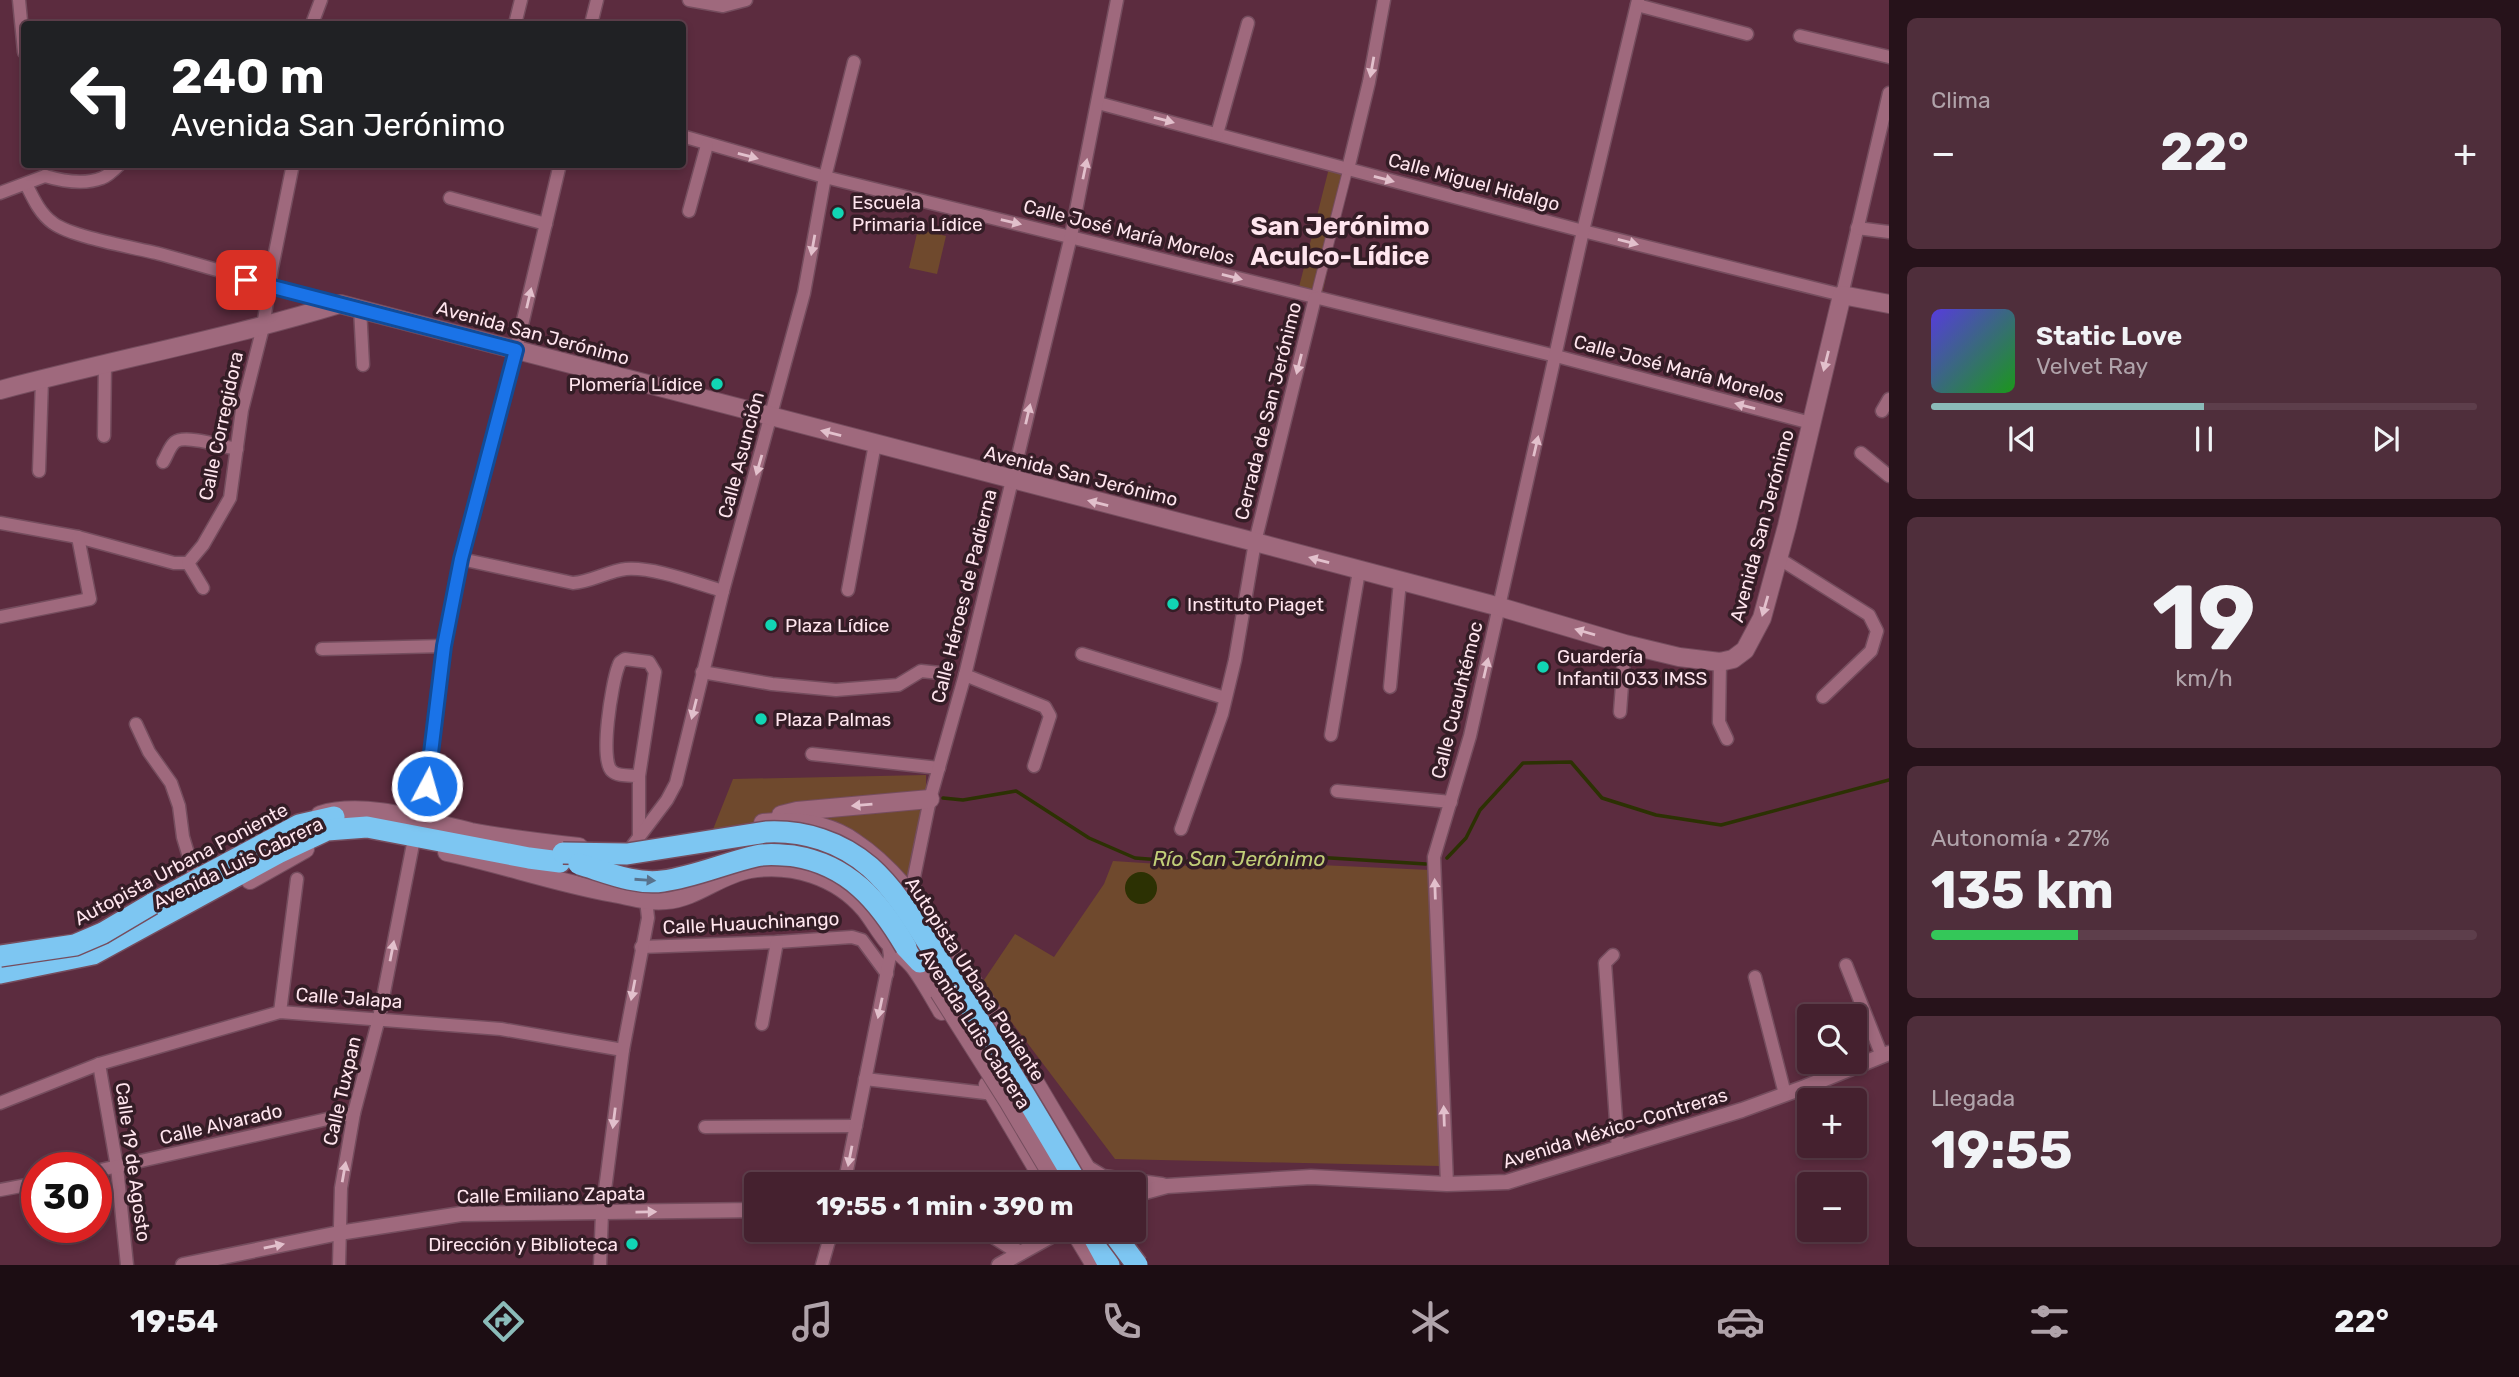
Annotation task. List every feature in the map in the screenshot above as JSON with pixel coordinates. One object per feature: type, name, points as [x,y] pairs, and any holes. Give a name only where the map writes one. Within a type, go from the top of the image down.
[{"type":"highway","name":"Autopista Urbana Poniente","points":[[0,956],[75,945],[299,825],[325,818],[369,816],[531,848],[584,855],[626,855],[766,832],[801,833],[822,839],[858,858],[871,868],[900,902],[1079,1172]]},
{"type":"highway","name":"Autopista Urbana Poniente","points":[[0,973],[93,954],[278,853],[327,830],[367,827],[529,858],[579,856],[618,865],[783,841],[822,851],[859,873],[886,901],[1013,1097],[1056,1172]]},
{"type":"highway","points":[[579,856],[646,882],[664,881],[760,855],[780,854],[806,858],[835,869],[866,891],[894,926],[909,955]]},
{"type":"highway","points":[[1102,1242],[1108,1265]]},
{"type":"highway","points":[[1105,1242],[1120,1265]]},
{"type":"highway","points":[[1110,1242],[1134,1265]]},
{"type":"main road","name":"Avenida San Jerónimo","points":[[0,390],[263,327],[340,304],[1012,481],[1255,542],[1500,607],[1625,644],[1679,657],[1720,662],[1733,659],[1745,650],[1762,618],[1842,295]]},
{"type":"main road","points":[[1842,295],[1889,304]]},
{"type":"main road","points":[[746,825],[797,811],[930,799]]},
{"type":"main road","name":"Avenida Luis Cabrera","points":[[0,956],[75,944],[278,832],[329,812],[345,810],[422,820],[524,841],[579,856],[636,841],[746,825],[795,821],[816,824],[864,849],[889,871],[924,912],[965,970],[1061,1124],[1080,1172]]},
{"type":"main road","name":"Avenida Luis Cabrera","points":[[0,980],[48,972],[96,959],[327,839],[365,834],[575,886],[665,901],[682,897],[730,874],[768,867],[792,868],[814,873],[845,892],[864,907],[909,955],[939,992],[1050,1172]]},
{"type":"main road","name":"Avenida Luis Cabrera","points":[[665,901],[696,874],[720,859],[770,848],[800,850],[840,866],[869,889],[885,909],[909,955],[1039,1172]]},
{"type":"main road","points":[[864,849],[914,907],[954,963],[1078,1172]]},
{"type":"main road","points":[[575,886],[570,866],[579,856]]},
{"type":"main road","points":[[1020,1139],[1032,1147],[1042,1149],[1052,1145],[1058,1138],[1061,1124]]},
{"type":"main road","points":[[1081,1242],[1095,1265]]},
{"type":"main road","points":[[1133,1242],[1147,1265]]},
{"type":"street","points":[[19,0],[21,21]]},
{"type":"street","points":[[313,21],[321,0]]},
{"type":"street","points":[[516,21],[521,0]]},
{"type":"street","points":[[592,21],[597,0]]},
{"type":"street","points":[[689,0],[723,6],[746,0]]},
{"type":"street","name":"Calle Héroes de Padierna","points":[[924,912],[913,882],[930,799],[965,675],[1071,236],[1117,0]]},
{"type":"street","name":"Cerrada de San Jerónimo","points":[[1181,829],[1222,714],[1235,660],[1255,542],[1369,82],[1384,0]]},
{"type":"street","points":[[1637,3],[1747,34]]},
{"type":"street","name":"Calle Cuauhtémoc","points":[[1447,1184],[1434,857],[1470,736],[1637,3]]},
{"type":"street","points":[[1217,134],[1248,23]]},
{"type":"street","points":[[1800,36],[1889,57]]},
{"type":"street","name":"Calle Asunción","points":[[636,841],[667,800],[676,783],[723,591],[804,293],[825,177],[854,62]]},
{"type":"street","points":[[1842,295],[1857,228],[1883,142],[1889,93]]},
{"type":"street","name":"Calle Miguel Hidalgo","points":[[1098,103],[1583,231],[1842,295]]},
{"type":"street","name":"Calle José María Morelos","points":[[686,138],[825,177],[1556,356],[1811,423]]},
{"type":"street","points":[[689,211],[706,145]]},
{"type":"street","points":[[0,193],[26,184],[43,170],[62,181],[84,181],[103,178],[115,168]]},
{"type":"street","name":"Calle Corregidora","points":[[188,563],[203,545],[230,498],[242,410],[263,327],[292,168]]},
{"type":"street","points":[[422,820],[444,646],[461,559],[560,168]]},
{"type":"street","points":[[26,184],[38,208],[54,224],[270,287],[340,304]]},
{"type":"street","points":[[450,198],[546,224]]},
{"type":"street","points":[[1857,228],[1889,232]]},
{"type":"street","points":[[360,308],[363,365]]},
{"type":"street","points":[[104,436],[105,363]]},
{"type":"street","points":[[39,471],[42,379]]},
{"type":"street","points":[[163,462],[172,444],[180,439],[237,449]]},
{"type":"street","points":[[848,590],[875,444]]},
{"type":"street","points":[[1861,453],[1889,476]]},
{"type":"street","points":[[0,523],[79,537],[174,563],[188,563],[203,588]]},
{"type":"street","points":[[0,617],[90,599],[79,537]]},
{"type":"street","points":[[1778,558],[1868,615],[1878,632],[1871,651],[1823,697]]},
{"type":"street","points":[[461,559],[573,583],[625,569],[640,570],[723,591]]},
{"type":"street","points":[[1331,735],[1359,571]]},
{"type":"street","points":[[1390,687],[1400,581]]},
{"type":"street","points":[[1620,712],[1625,644]]},
{"type":"street","points":[[322,649],[444,646]]},
{"type":"street","points":[[1082,654],[1225,698]]},
{"type":"street","points":[[636,841],[639,779],[655,672],[649,662],[625,659],[618,666],[609,711],[607,759],[609,769],[613,773],[639,779]]},
{"type":"street","points":[[1720,662],[1719,722],[1727,739]]},
{"type":"street","points":[[702,672],[772,684],[836,690],[898,685],[921,671],[940,673]]},
{"type":"street","points":[[965,675],[1045,707],[1049,711],[1050,716],[1034,766]]},
{"type":"street","points":[[136,724],[149,752],[171,783],[195,877]]},
{"type":"street","points":[[812,754],[939,768]]},
{"type":"street","points":[[1337,791],[1451,802]]},
{"type":"street","name":"Calle Tuxpan","points":[[339,1265],[341,1188],[354,1112],[379,1018],[413,844]]},
{"type":"street","points":[[280,1012],[297,879]]},
{"type":"street","points":[[600,1265],[602,1213],[623,1050],[648,918],[646,899]]},
{"type":"street","name":"Calle Huauchinango","points":[[641,947],[852,937],[862,940],[887,974]]},
{"type":"street","points":[[762,1024],[777,942]]},
{"type":"street","points":[[847,1172],[890,956],[909,955]]},
{"type":"street","points":[[1613,955],[1605,963],[1618,1149]]},
{"type":"street","points":[[1846,965],[1886,1055]]},
{"type":"street","points":[[1755,977],[1785,1094]]},
{"type":"street","name":"Calle Jalapa","points":[[0,1103],[99,1064],[280,1012],[501,1029],[623,1050]]},
{"type":"street","name":"Avenida México-Contreras","points":[[1146,1192],[1167,1186],[1311,1177],[1447,1184],[1507,1182],[1785,1094],[1886,1055]]},
{"type":"street","name":"Calle 19 de Agosto","points":[[99,1064],[117,1167],[127,1265]]},
{"type":"street","points":[[865,1079],[994,1094]]},
{"type":"street","name":"Calle Alvarado","points":[[112,1168],[354,1112]]},
{"type":"street","points":[[705,1127],[856,1126]]},
{"type":"street","points":[[1146,1183],[1167,1186]]},
{"type":"street","points":[[0,1190],[21,1186]]},
{"type":"street","name":"Calle Emiliano Zapata","points":[[183,1265],[339,1233],[461,1214],[744,1210]]},
{"type":"street","points":[[822,1265],[829,1242]]},
{"type":"street","points":[[1003,1242],[1020,1253]]},
{"type":"street","points":[[999,1265],[1040,1242]]},
{"type":"shaded area","points":[[1329,168],[1348,178],[1320,304],[1296,299]]},
{"type":"shaded area","points":[[918,229],[946,236],[937,274],[909,268]]},
{"type":"shaded area","points":[[926,775],[926,798],[913,882],[817,831],[712,832],[733,779]]},
{"type":"shaded area","points":[[1113,861],[1190,866],[1297,864],[1430,870],[1440,1166],[1115,1159],[982,983],[1015,934],[1054,957],[1104,884]]},
{"type":"shaded area","points":[[1141,872],[1152,877],[1157,888],[1152,899],[1141,904],[1130,899],[1125,888],[1130,877]]},
{"type":"waterway","name":"Río San Jerónimo","points":[[1447,858],[1466,838],[1480,810],[1523,763],[1571,762],[1602,798],[1656,815],[1721,825],[1889,780]]},
{"type":"waterway","name":"Río San Jerónimo","points":[[943,798],[963,800],[1016,791],[1089,838],[1135,858],[1188,862],[1299,856],[1426,864]]},
{"type":"place","name":"Escuela Primaria Lídice","points":[[838,213]]},
{"type":"place","name":"Plomería Lídice","points":[[717,384]]},
{"type":"place","name":"Instituto Piaget","points":[[1173,604]]},
{"type":"place","name":"Plaza Lídice","points":[[771,625]]},
{"type":"place","name":"Guardería Infantil 033 IMSS","points":[[1543,667]]},
{"type":"place","name":"Plaza Palmas","points":[[761,719]]},
{"type":"place","name":"Dirección y Biblioteca","points":[[632,1244]]},
{"type":"district","name":"San Jerónimo Aculco-Lídice","points":[[1340,241]]},
{"type":"route","points":[[246,280],[516,350],[461,559],[444,646],[427,786]]}]
